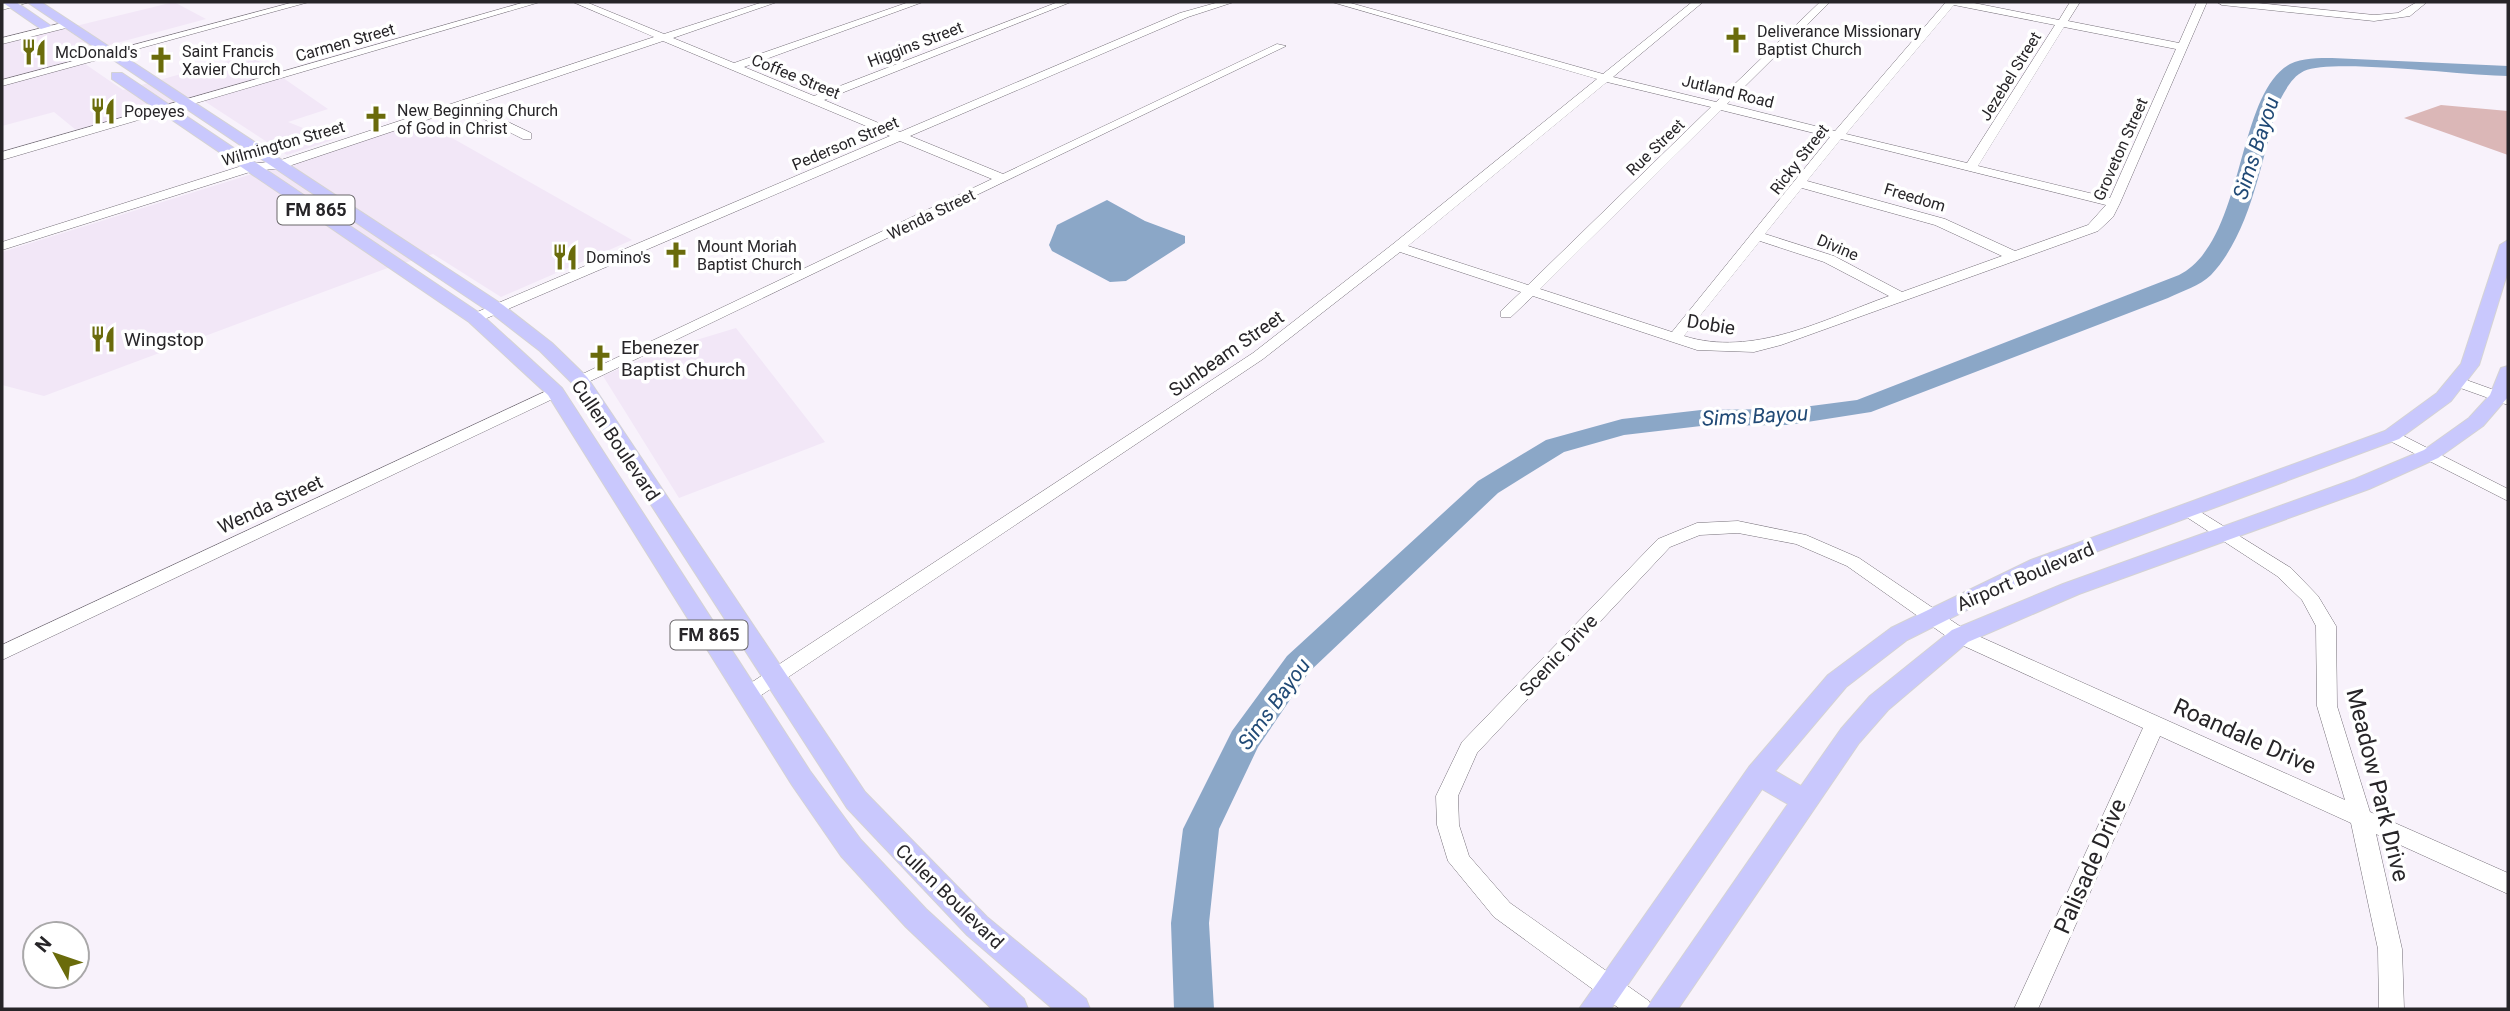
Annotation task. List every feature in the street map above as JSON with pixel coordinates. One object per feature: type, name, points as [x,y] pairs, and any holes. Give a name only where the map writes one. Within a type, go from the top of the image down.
[{"type":"main road","name":"Cullen Boulevard","points":[[33,2],[66,24],[98,54],[169,110],[330,220],[410,262]]},
{"type":"main road","name":"Cullen Boulevard","points":[[12,4],[50,29],[189,104],[350,212],[410,262],[486,314],[546,347],[580,381],[856,800],[928,877],[1018,962],[1075,1009]]},
{"type":"main road","points":[[330,220],[350,212]]},
{"type":"main road","name":"Airport Boulevard","points":[[1594,1009],[1758,774],[1838,681],[1869,654],[1931,616],[2039,565],[2191,512],[2392,435],[2444,397],[2470,365],[2507,252]]},
{"type":"main road","name":"Cullen Boulevard","points":[[486,314],[513,349],[555,392],[801,778],[852,848],[916,918],[1013,1009]]},
{"type":"main road","name":"Airport Boulevard","points":[[1661,1009],[1850,736],[1879,703],[1960,636],[2071,589],[2362,484],[2431,454],[2504,399],[2508,372]]},
{"type":"main road","points":[[595,454],[613,459],[635,490],[649,488]]},
{"type":"main road","points":[[677,584],[704,573]]},
{"type":"main road","points":[[1758,774],[1804,800]]},
{"type":"main road","points":[[991,988],[1018,962]]},
{"type":"street","points":[[2,77],[98,54],[286,2]]},
{"type":"street","points":[[266,9],[304,2]]},
{"type":"street","name":"Carmen Street","points":[[2,156],[169,110],[535,2]]},
{"type":"street","name":"Coffee Street","points":[[578,2],[1003,179]]},
{"type":"street","name":"Wilmington Street","points":[[2,246],[252,167],[279,164],[772,2]]},
{"type":"street","points":[[734,67],[918,2]]},
{"type":"street","name":"Higgins Street","points":[[814,100],[1066,2]]},
{"type":"street","name":"Pederson Street","points":[[486,314],[1184,15],[1229,2]]},
{"type":"street","name":"Jutland Road","points":[[1337,2],[1605,78],[2114,203]]},
{"type":"street","name":"Sunbeam Street","points":[[747,695],[1258,356],[1398,247],[1698,2]]},
{"type":"street","name":"Rue Street","points":[[1506,314],[1825,2]]},
{"type":"street","points":[[1953,2],[2182,47]]},
{"type":"street","name":"Ricky Street","points":[[1675,338],[1838,135],[1953,2]]},
{"type":"street","name":"Jezebel Street","points":[[1971,167],[2076,2]]},
{"type":"street","name":"Groveton Street","points":[[2016,257],[2093,228],[2108,214],[2202,2]]},
{"type":"street","points":[[2222,2],[2374,18],[2415,11],[2422,2]]},
{"type":"street","points":[[2,41],[66,24]]},
{"type":"street","name":"Wenda Street","points":[[580,381],[1281,46]]},
{"type":"street","points":[[2,83],[98,54]]},
{"type":"street","points":[[463,104],[527,136]]},
{"type":"street","name":"Freedom","points":[[1800,183],[1940,222],[2016,257]]},
{"type":"street","name":"Divine","points":[[1758,236],[1829,259],[1901,298]]},
{"type":"street","name":"Dobie","points":[[1398,247],[1697,345],[1754,347],[2016,257]]},
{"type":"street","points":[[2458,382],[2504,399]]},
{"type":"street","name":"Wenda Street","points":[[2,653],[555,392]]},
{"type":"street","points":[[2392,435],[2508,496]]},
{"type":"street","name":"Meadow Park Drive","points":[[2191,512],[2284,572],[2309,596],[2326,626],[2327,706],[2361,817],[2390,949],[2392,1009]]},
{"type":"street","name":"Scenic Drive","points":[[1640,1009],[1502,910],[1459,861],[1448,825],[1447,796],[1469,748],[1664,543],[1697,529],[1738,527],[1800,539],[1853,562],[1960,636]]},
{"type":"street","name":"Roandale Drive","points":[[1960,636],[2508,884]]},
{"type":"street","name":"Palisade Drive","points":[[2026,1009],[2155,723]]},
{"type":"shaded area","points":[[174,2],[206,19],[72,55],[123,90],[250,55],[328,109],[288,122],[333,140],[287,155],[198,97],[76,130],[54,112],[2,126],[2,44]]},
{"type":"shaded area","points":[[2441,105],[2508,111],[2508,155],[2404,118]]},
{"type":"shaded area","points":[[422,121],[632,240],[501,297],[433,254],[385,269],[44,396],[2,385],[2,252]]},
{"type":"shaded area","points":[[736,328],[825,442],[679,498],[603,376],[660,351]]},
{"type":"water","points":[[1107,200],[1145,221],[1185,236],[1185,243],[1126,281],[1110,282],[1052,251],[1049,245],[1057,225]]},
{"type":"waterway","name":"Sims Bayou","points":[[1194,1009],[1190,923],[1201,829],[1244,740],[1298,664],[1488,487],[1555,446],[1622,427],[1701,418],[1788,417],[1862,407],[2160,293],[2192,277],[2202,271],[2218,251],[2231,224],[2271,100],[2283,79],[2296,68],[2318,63],[2340,63],[2508,71]]},
{"type":"place","name":"Deliverance Missionary Baptist Church","points":[[1736,40]]},
{"type":"place","name":"McDonald's","points":[[34,52]]},
{"type":"place","name":"Saint Francis Xavier Church","points":[[161,60]]},
{"type":"place","name":"Popeyes","points":[[103,111]]},
{"type":"place","name":"New Beginning Church of God in Christ","points":[[376,119]]},
{"type":"place","name":"Mount Moriah Baptist Church","points":[[676,255]]},
{"type":"place","name":"Domino's","points":[[565,257]]},
{"type":"place","name":"Wingstop","points":[[103,339]]},
{"type":"place","name":"Ebenezer Baptist Church","points":[[600,358]]}]
